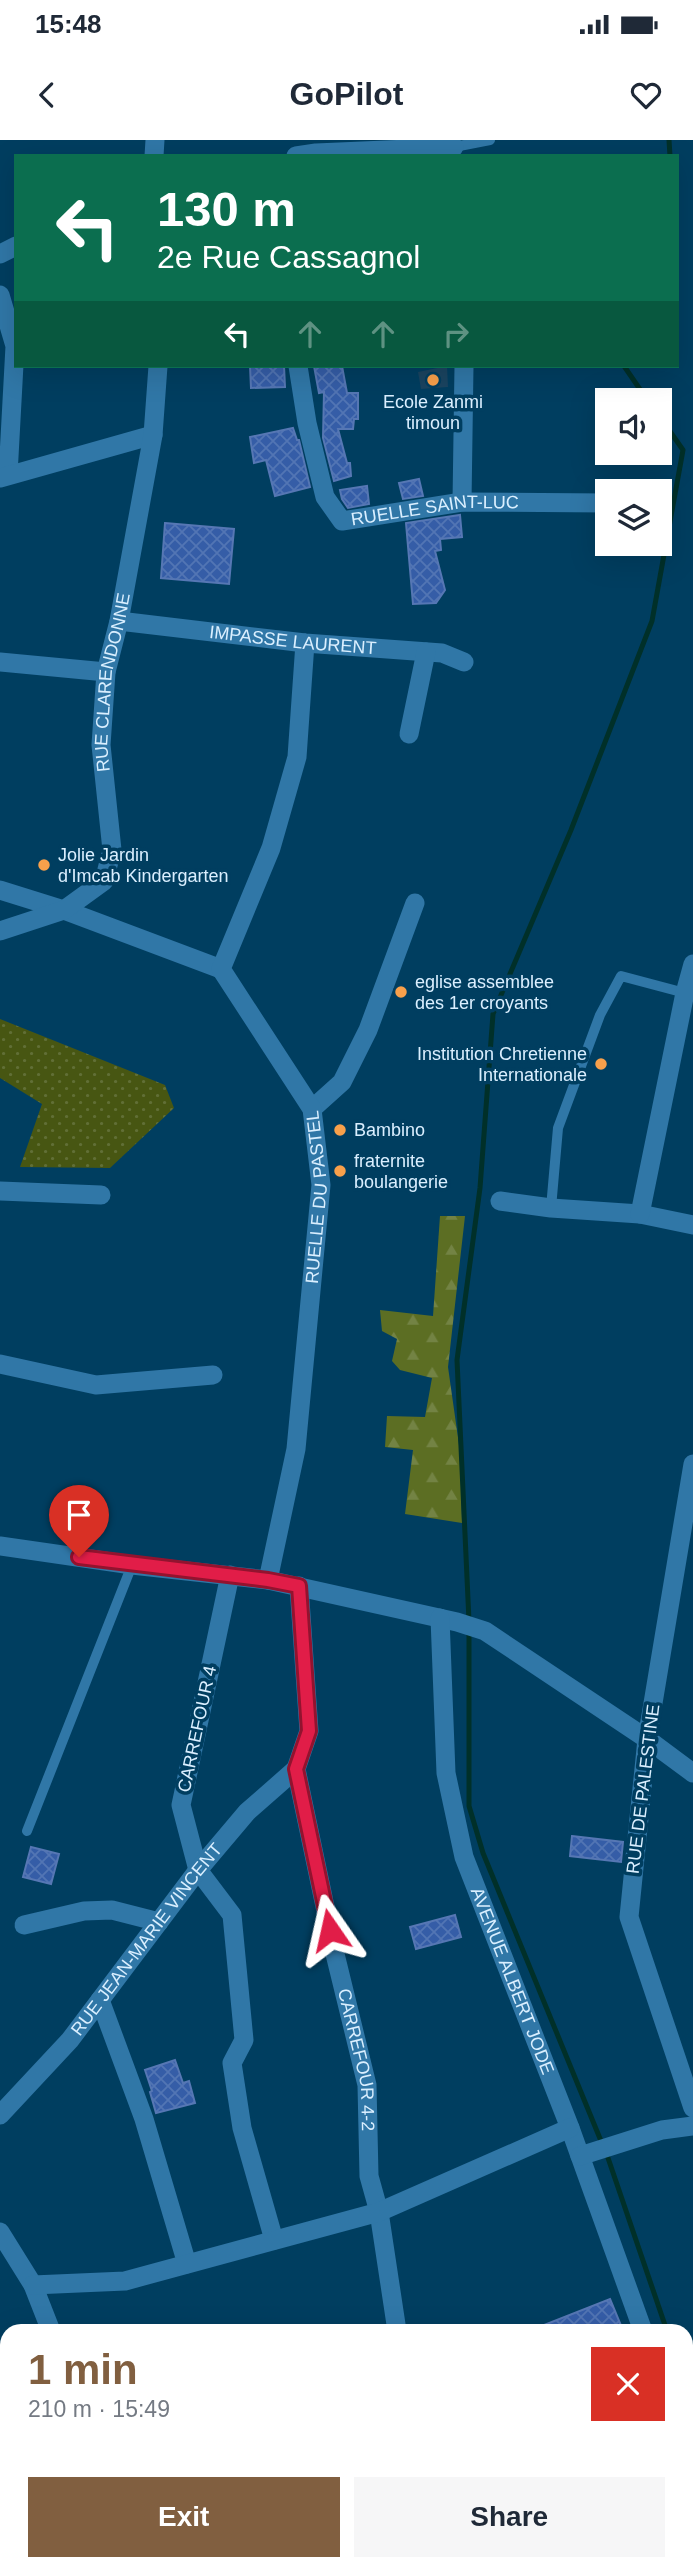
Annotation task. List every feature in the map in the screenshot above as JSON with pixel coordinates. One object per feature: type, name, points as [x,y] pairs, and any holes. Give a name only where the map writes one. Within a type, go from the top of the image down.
[{"type":"street","points":[[309,154],[454,148]]},
{"type":"street","points":[[0,295],[14,343]]},
{"type":"street","points":[[14,358],[4,477],[152,435]]},
{"type":"street","name":"RUE CLARENDONNE","points":[[0,931],[64,910],[104,881],[112,850],[101,745],[106,672],[119,621],[152,435],[158,368]]},
{"type":"street","name":"RUELLE SAINT-LUC","points":[[298,368],[307,422],[325,497],[342,521],[462,502],[595,503]]},
{"type":"street","points":[[462,502],[464,368]]},
{"type":"street","name":"IMPASSE LAURENT","points":[[119,621],[305,643],[442,653],[464,662]]},
{"type":"street","points":[[0,890],[64,910],[221,969],[271,848],[297,757],[305,643]]},
{"type":"street","points":[[409,734],[426,652]]},
{"type":"street","points":[[0,662],[106,672]]},
{"type":"street","points":[[312,1109],[342,1082],[368,1030],[415,903]]},
{"type":"street","points":[[640,1214],[693,964]]},
{"type":"street","name":"RUELLE DU PASTEL","points":[[221,969],[312,1109],[321,1185],[296,1448],[268,1580]]},
{"type":"street","points":[[0,1191],[101,1195]]},
{"type":"street","points":[[500,1201],[551,1208],[640,1214],[693,1225]]},
{"type":"street","points":[[0,1364],[96,1385],[213,1375]]},
{"type":"street","name":"RUE DE PALESTINE","points":[[693,1464],[647,1738],[629,1917],[693,2108]]},
{"type":"street","points":[[0,1546],[132,1565],[268,1580],[448,1620],[485,1631],[647,1738],[693,1773]]},
{"type":"street","name":"CARREFOUR 4","points":[[230,1575],[181,1805],[198,1870],[232,1915],[244,2040],[232,2063],[242,2128],[274,2240]]},
{"type":"street","points":[[296,1769],[309,1731],[299,1586]]},
{"type":"street","name":"AVENUE ALBERT JODE","points":[[448,1620],[446,1773],[464,1857],[570,2128],[640,2324]]},
{"type":"street","name":"RUE JEAN-MARIE VINCENT","points":[[0,2115],[70,2040],[198,1870],[247,1812],[296,1769]]},
{"type":"street","name":"CARREFOUR 4-2","points":[[296,1769],[335,1954],[367,2085],[369,2176],[379,2212],[396,2324]]},
{"type":"street","points":[[24,1925],[84,1911],[112,1910],[159,1922]]},
{"type":"street","points":[[100,2000],[144,2119],[187,2264]]},
{"type":"street","points":[[580,2156],[662,2130],[693,2126]]},
{"type":"street","points":[[33,2285],[125,2281],[379,2212],[570,2128]]},
{"type":"street","points":[[0,2232],[33,2285],[48,2324]]},
{"type":"lane","points":[[454,148],[490,140]]},
{"type":"lane","points":[[551,1208],[558,1128],[600,1015],[621,976],[685,993]]},
{"type":"lane","points":[[27,1831],[132,1565]]},
{"type":"shaded area","name":"Ecole Zanmi timoun","points":[[447,368],[448,387],[421,389],[418,372]]},
{"type":"green space","points":[[0,1019],[165,1085],[174,1108],[110,1168],[20,1167],[42,1104],[0,1078]]},
{"type":"green space","points":[[440,1216],[465,1216],[448,1367],[460,1452],[462,1523],[405,1514],[413,1450],[385,1447],[387,1416],[425,1417],[432,1378],[400,1370],[392,1361],[397,1339],[382,1331],[380,1310],[433,1316]]},
{"type":"building","points":[[250,368],[284,368],[285,387],[251,388]]},
{"type":"building","points":[[314,368],[342,368],[347,393],[358,393],[358,419],[354,419],[353,429],[338,429],[347,463],[350,463],[351,476],[334,481],[323,438],[324,392],[319,393]]},
{"type":"building","points":[[293,428],[299,440],[310,487],[275,496],[266,460],[254,463],[250,437]]},
{"type":"building","points":[[419,479],[423,496],[403,499],[399,483]]},
{"type":"building","points":[[367,486],[369,504],[348,508],[340,490]]},
{"type":"building","points":[[460,515],[462,537],[440,539],[441,550],[435,551],[445,590],[436,603],[413,604],[406,523]]},
{"type":"building","points":[[165,523],[234,529],[229,584],[161,578]]},
{"type":"building","points":[[572,1836],[623,1842],[621,1862],[570,1856]]},
{"type":"building","points":[[31,1847],[59,1854],[51,1884],[23,1877]]},
{"type":"building","points":[[455,1915],[461,1937],[416,1949],[410,1927]]},
{"type":"building","points":[[175,2060],[183,2083],[189,2081],[195,2103],[156,2113],[145,2070]]},
{"type":"building","points":[[610,2299],[620,2324],[547,2324]]},
{"type":"waterway","points":[[669,140],[670,154]]},
{"type":"waterway","points":[[625,368],[639,388]]},
{"type":"waterway","points":[[469,1621],[457,1360],[480,1188],[493,1014],[571,830],[652,621],[683,450],[672,434]]},
{"type":"waterway","points":[[469,1630],[469,1806],[483,1853],[601,2141]]},
{"type":"waterway","points":[[607,2155],[665,2324]]},
{"type":"place","name":"Ecole Zanmi timoun","points":[[433,380]]},
{"type":"place","name":"Jolie Jardin d'Imcab Kindergarten","points":[[44,865]]},
{"type":"place","name":"eglise assemblee des 1er croyants","points":[[401,992]]},
{"type":"place","name":"Institution Chretienne Internationale","points":[[601,1064]]},
{"type":"place","name":"Bambino","points":[[340,1130]]},
{"type":"place","name":"fraternite boulangerie","points":[[340,1171]]},
{"type":"route","points":[[79,1557],[299,1586],[309,1731],[296,1769],[330,1930]]}]
